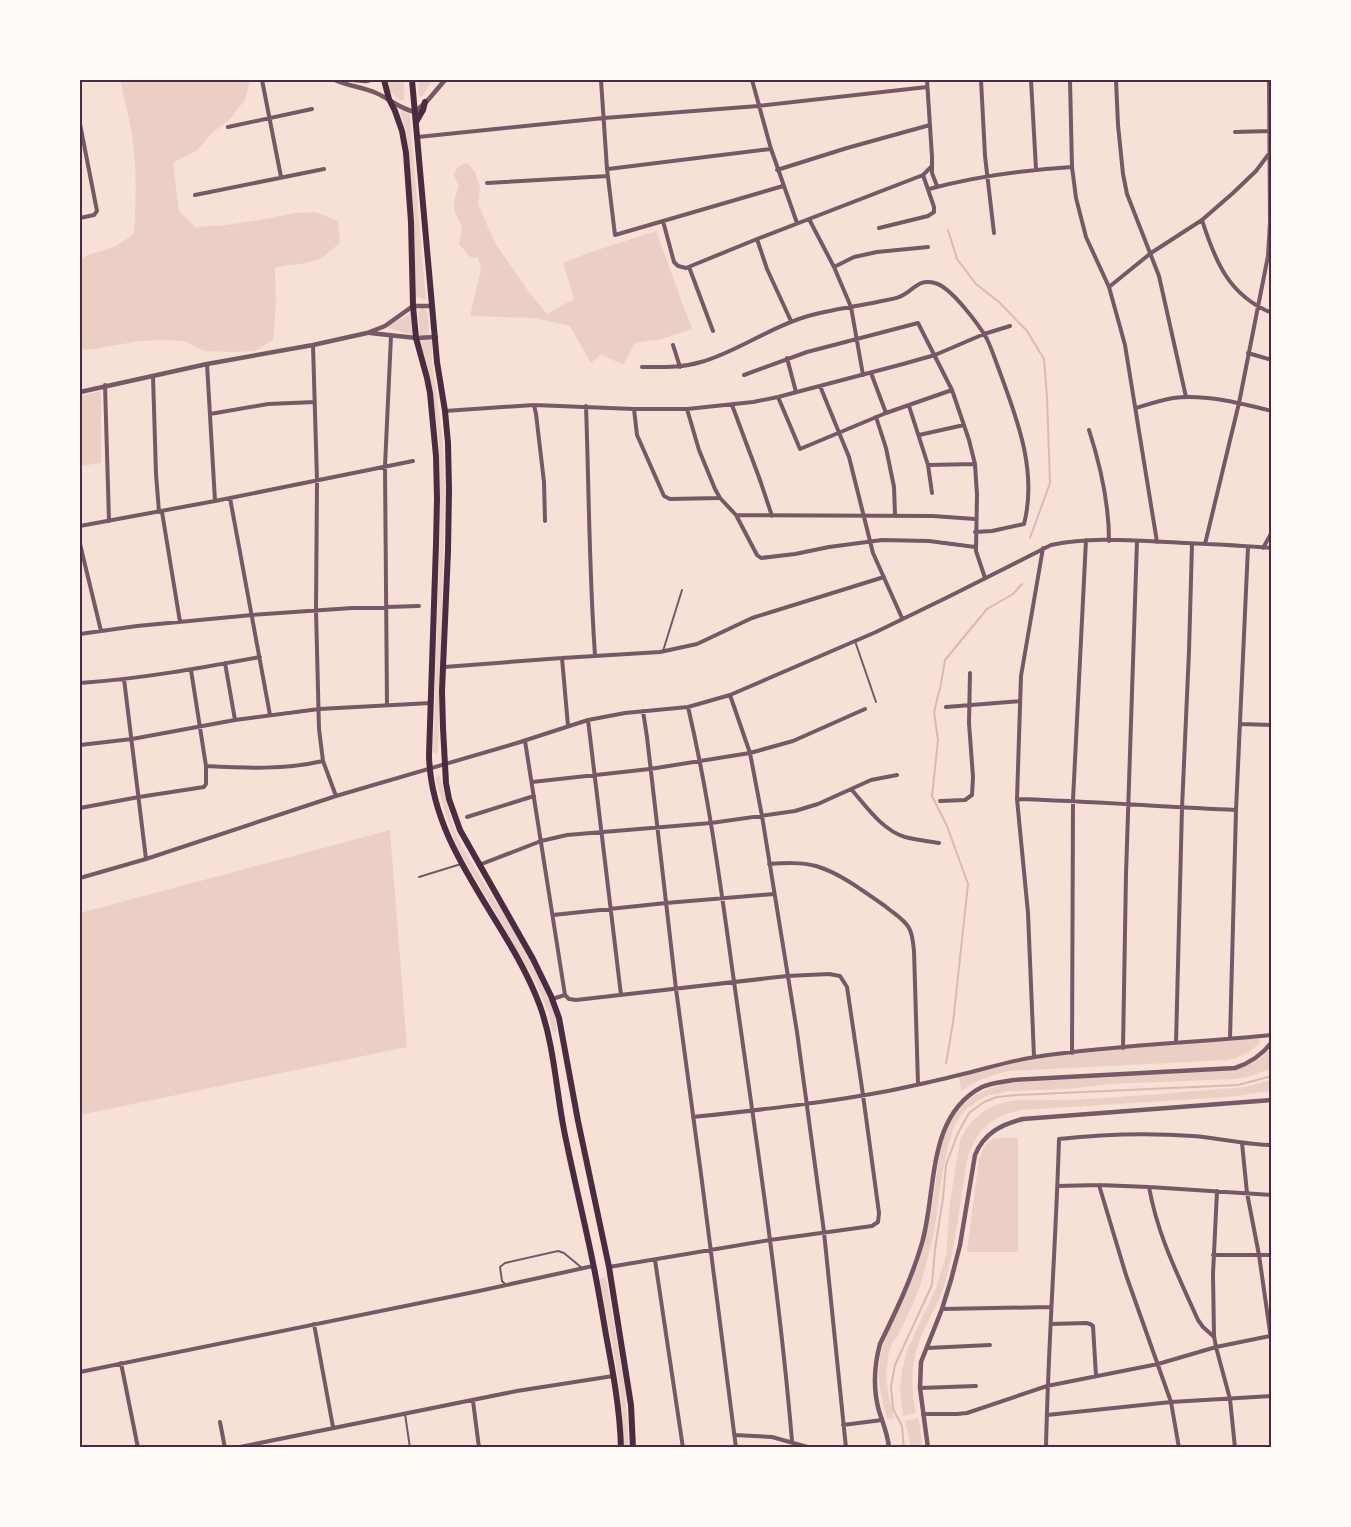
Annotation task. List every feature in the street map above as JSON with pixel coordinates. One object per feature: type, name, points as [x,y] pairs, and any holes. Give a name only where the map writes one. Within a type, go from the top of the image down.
[{"type":"main road","points":[[384,80],[402,131],[406,153],[411,222],[413,306],[416,338],[430,393],[436,477],[429,769],[434,796],[444,827],[461,864],[508,940],[542,1012],[614,1376],[621,1448]]},
{"type":"main road","points":[[412,80],[438,369],[448,443],[449,490],[442,728],[449,799],[456,819],[479,865],[533,959],[552,999],[560,1025],[609,1268],[631,1405],[633,1448]]},
{"type":"main road","points":[[415,122],[426,102]]},
{"type":"street","points":[[262,80],[281,177]]},
{"type":"street","points":[[335,80],[368,90],[389,99],[401,108],[415,112],[445,80]]},
{"type":"street","points":[[354,80],[370,80]]},
{"type":"street","points":[[601,80],[615,235],[783,186]]},
{"type":"street","points":[[752,80],[777,170],[797,223]]},
{"type":"street","points":[[927,80],[932,173],[937,186]]},
{"type":"street","points":[[981,80],[987,176],[994,233]]},
{"type":"street","points":[[1030,80],[1036,169]]},
{"type":"street","points":[[1070,80],[1072,166],[1076,198],[1083,229],[1109,287],[1125,345],[1157,542]]},
{"type":"street","points":[[1116,80],[1118,125],[1125,184],[1132,209],[1159,276],[1186,397]]},
{"type":"street","points":[[1205,544],[1270,257],[1269,80]]},
{"type":"street","points":[[416,137],[604,118],[758,106],[927,87]]},
{"type":"street","points":[[228,127],[312,109]]},
{"type":"street","points":[[80,124],[96,208],[96,213],[92,216],[80,218]]},
{"type":"street","points":[[777,170],[930,124]]},
{"type":"street","points":[[1235,132],[1269,131]]},
{"type":"street","points":[[608,169],[771,149]]},
{"type":"street","points":[[1109,287],[1151,252],[1202,220],[1256,171],[1268,154]]},
{"type":"street","points":[[80,158],[86,156]]},
{"type":"street","points":[[663,221],[674,262],[682,268],[689,267],[923,175],[932,166]]},
{"type":"street","points":[[929,189],[987,176],[1072,166]]},
{"type":"street","points":[[195,195],[324,169]]},
{"type":"street","points":[[879,228],[928,216],[934,210],[923,175]]},
{"type":"street","points":[[487,183],[608,176]]},
{"type":"street","points":[[809,219],[834,267],[850,307],[863,375]]},
{"type":"street","points":[[1202,220],[1211,249],[1225,276],[1245,298],[1272,313]]},
{"type":"street","points":[[757,239],[766,269],[791,321]]},
{"type":"street","points":[[834,267],[854,257],[877,252],[927,247]]},
{"type":"street","points":[[689,267],[713,331]]},
{"type":"street","points":[[642,367],[680,367],[699,363],[720,356],[791,321],[898,297],[921,283],[936,283],[948,290],[984,334],[994,354],[1023,440],[1028,478],[1025,521],[1023,524],[992,531],[975,532]]},
{"type":"street","points":[[80,392],[207,364],[368,333],[386,326],[413,306],[432,306]]},
{"type":"street","points":[[744,375],[787,358],[918,323],[952,390],[975,464],[977,495],[975,547],[986,579]]},
{"type":"street","points":[[445,411],[534,405],[687,409],[732,405],[777,397],[872,373],[935,355],[984,334],[1010,326]]},
{"type":"street","points":[[368,333],[416,338],[436,337]]},
{"type":"street","points":[[387,705],[385,466],[391,336]]},
{"type":"street","points":[[313,345],[317,480],[316,611],[319,729],[323,761],[336,796]]},
{"type":"street","points":[[673,345],[680,367]]},
{"type":"street","points":[[1248,353],[1272,360]]},
{"type":"street","points":[[787,358],[796,392]]},
{"type":"street","points":[[207,364],[215,501]]},
{"type":"street","points":[[872,373],[886,413]]},
{"type":"street","points":[[153,376],[156,474],[180,622]]},
{"type":"street","points":[[105,385],[109,521]]},
{"type":"street","points":[[820,386],[849,457],[870,542],[902,618]]},
{"type":"street","points":[[777,397],[800,449],[886,413],[952,390]]},
{"type":"street","points":[[1136,408],[1186,397],[1239,402],[1272,411]]},
{"type":"street","points":[[210,414],[268,404],[315,402]]},
{"type":"street","points":[[534,405],[546,500],[545,521]]},
{"type":"street","points":[[732,405],[771,516]]},
{"type":"street","points":[[586,406],[588,522],[595,655]]},
{"type":"street","points":[[909,406],[928,465],[932,494]]},
{"type":"street","points":[[634,409],[637,435],[664,496],[670,500],[720,498]]},
{"type":"street","points":[[687,409],[699,450],[715,489],[736,515],[757,555],[763,559],[829,547],[901,539],[975,547]]},
{"type":"street","points":[[876,417],[886,448],[894,487],[895,515]]},
{"type":"street","points":[[920,435],[964,425]]},
{"type":"street","points":[[1089,430],[1099,465],[1109,540]]},
{"type":"street","points":[[80,526],[413,461]]},
{"type":"street","points":[[928,465],[975,464]]},
{"type":"street","points":[[230,498],[270,715]]},
{"type":"street","points":[[736,515],[895,515],[975,519]]},
{"type":"street","points":[[1263,548],[1272,532]]},
{"type":"street","points":[[1072,1053],[1073,800],[1086,540]]},
{"type":"street","points":[[80,878],[146,859],[336,796],[525,741],[588,720],[643,711],[688,707],[730,695],[855,641],[986,579],[1051,545],[1070,541],[1109,540],[1272,548]]},
{"type":"street","points":[[1123,1048],[1137,541]]},
{"type":"street","points":[[80,544],[101,631]]},
{"type":"street","points":[[1176,1043],[1192,544]]},
{"type":"street","points":[[1230,1039],[1236,810],[1248,546]]},
{"type":"street","points":[[1034,1057],[1028,913],[1017,798],[1020,701],[1025,651],[1043,548]]},
{"type":"street","points":[[443,668],[663,651],[697,644],[752,618],[884,577]]},
{"type":"street","points":[[80,634],[252,615],[385,606],[419,606]]},
{"type":"street","points":[[80,683],[191,670],[260,657]]},
{"type":"street","points":[[562,658],[568,726]]},
{"type":"street","points":[[225,663],[235,720]]},
{"type":"street","points":[[80,808],[204,787],[206,766],[191,670]]},
{"type":"street","points":[[940,801],[965,800],[972,795],[970,673]]},
{"type":"street","points":[[124,679],[146,859]]},
{"type":"street","points":[[730,695],[750,753],[762,816],[807,1104],[824,1232],[846,1448]]},
{"type":"street","points":[[946,707],[1020,701]]},
{"type":"street","points":[[80,745],[132,739],[235,720],[319,709],[431,703]]},
{"type":"street","points":[[688,707],[701,761],[723,899],[770,1240],[792,1441]]},
{"type":"street","points":[[532,782],[650,769],[750,753],[793,741],[865,709]]},
{"type":"street","points":[[643,711],[676,989],[736,1448]]},
{"type":"street","points":[[588,720],[621,995]]},
{"type":"street","points":[[1240,724],[1272,725]]},
{"type":"street","points":[[525,741],[565,995],[569,999],[787,976],[829,974],[840,976],[847,987],[864,1095],[879,1213],[878,1222],[872,1226],[770,1240],[609,1268]]},
{"type":"street","points":[[206,766],[270,768],[323,761]]},
{"type":"street","points":[[479,865],[541,841],[567,835],[711,824],[795,811],[818,804],[871,780],[897,775]]},
{"type":"street","points":[[851,789],[876,817],[893,831],[905,837],[939,843]]},
{"type":"street","points":[[467,817],[534,796]]},
{"type":"street","points":[[1017,798],[1236,810]]},
{"type":"street","points":[[769,864],[786,862],[814,866],[837,875],[860,888],[899,917],[909,928],[914,951],[918,1084]]},
{"type":"street","points":[[553,915],[774,894]]},
{"type":"street","points":[[552,999],[565,995]]},
{"type":"street","points":[[693,1117],[864,1095],[1034,1057],[1272,1035]]},
{"type":"street","points":[[889,1448],[876,1393],[878,1353],[904,1293],[922,1243],[937,1155],[949,1120],[959,1104],[982,1088],[1013,1080],[1234,1068],[1258,1056],[1272,1042]]},
{"type":"street","points":[[928,1448],[920,1388],[921,1362],[942,1309],[960,1245],[975,1155],[983,1140],[1005,1123],[1023,1119],[1272,1100]]},
{"type":"street","points":[[1046,1448],[1059,1139],[1153,1134],[1272,1145]]},
{"type":"street","points":[[1242,1143],[1247,1193],[1259,1255],[1272,1346]]},
{"type":"street","points":[[1099,1185],[1126,1275],[1171,1402],[1179,1448]]},
{"type":"street","points":[[1058,1186],[1149,1187],[1272,1195]]},
{"type":"street","points":[[1149,1187],[1152,1206],[1167,1251],[1198,1320],[1214,1336]]},
{"type":"street","points":[[1216,1191],[1213,1255],[1214,1336],[1230,1399],[1234,1448]]},
{"type":"street","points":[[1213,1255],[1272,1255]]},
{"type":"street","points":[[654,1260],[683,1448]]},
{"type":"street","points":[[80,1372],[469,1294],[594,1266]]},
{"type":"street","points":[[942,1309],[1051,1307]]},
{"type":"street","points":[[1051,1324],[1086,1323],[1093,1326],[1096,1376]]},
{"type":"street","points":[[314,1324],[333,1427]]},
{"type":"street","points":[[923,1414],[966,1413],[1047,1386],[1158,1364],[1216,1347],[1270,1336]]},
{"type":"street","points":[[927,1348],[990,1345]]},
{"type":"street","points":[[121,1363],[138,1448]]},
{"type":"street","points":[[235,1448],[526,1389],[614,1376]]},
{"type":"street","points":[[920,1388],[976,1386]]},
{"type":"street","points":[[1047,1415],[1171,1402],[1272,1396]]},
{"type":"street","points":[[472,1401],[479,1448]]},
{"type":"street","points":[[843,1425],[882,1420]]},
{"type":"street","points":[[220,1422],[225,1448]]},
{"type":"street","points":[[734,1436],[756,1436],[792,1441],[812,1448]]},
{"type":"lane","points":[[663,651],[681,590]]},
{"type":"lane","points":[[855,641],[876,702]]},
{"type":"lane","points":[[419,877],[461,864]]},
{"type":"lane","points":[[506,1285],[502,1281],[500,1267],[505,1263],[554,1252],[564,1253],[582,1268]]},
{"type":"lane","points":[[405,1414],[410,1448]]},
{"type":"shaded area","points":[[120,80],[250,80],[245,100],[230,119],[212,133],[197,150],[173,163],[179,211],[195,227],[227,225],[294,213],[316,212],[338,221],[340,243],[326,255],[312,262],[275,268],[276,305],[273,340],[255,351],[205,351],[184,341],[162,340],[80,350],[80,260],[88,255],[114,247],[134,234],[136,184],[134,147]]},
{"type":"shaded area","points":[[387,80],[404,80],[404,100],[392,94]]},
{"type":"shaded area","points":[[418,80],[433,80],[419,97]]},
{"type":"shaded area","points":[[400,110],[410,114],[426,300],[415,298],[415,240],[411,185],[406,131]]},
{"type":"shaded area","points":[[467,163],[475,172],[480,187],[478,204],[495,243],[547,314],[574,299],[563,263],[656,231],[692,329],[662,339],[635,343],[623,365],[601,354],[591,363],[570,326],[535,318],[470,316],[481,269],[478,258],[470,257],[459,244],[462,226],[454,206],[459,185],[453,174],[459,166]]},
{"type":"shaded area","points":[[421,308],[428,313],[428,336],[420,335],[418,313]]},
{"type":"shaded area","points":[[410,314],[412,335],[388,328],[389,325]]},
{"type":"shaded area","points":[[420,340],[432,340],[432,360],[443,442],[445,492],[438,752],[436,754],[433,752],[440,527],[439,443],[433,393]]},
{"type":"shaded area","points":[[101,391],[101,463],[80,466],[80,396]]},
{"type":"shaded area","points":[[438,775],[462,846],[536,970],[555,1019],[555,1035],[535,981],[457,847],[435,778]]},
{"type":"shaded area","points":[[390,830],[407,1047],[80,1115],[80,913]]},
{"type":"shaded area","points":[[1258,1038],[1261,1042],[1253,1049],[1227,1060],[1009,1071],[984,1078],[961,1091],[959,1077],[1033,1058],[1103,1047]]},
{"type":"shaded area","points":[[1271,1046],[1271,1069],[1247,1077],[1009,1091],[986,1096],[967,1108],[955,1124],[949,1142],[934,1233],[921,1283],[889,1352],[886,1373],[894,1418],[887,1419],[879,1383],[882,1348],[925,1242],[941,1147],[951,1122],[964,1104],[982,1092],[1008,1083],[1230,1070],[1253,1062],[1263,1056]]},
{"type":"shaded area","points":[[1271,1080],[1271,1091],[1229,1097],[1022,1110],[1002,1116],[986,1126],[970,1150],[948,1271],[941,1294],[916,1353],[912,1379],[916,1413],[903,1416],[900,1388],[902,1370],[908,1348],[936,1288],[946,1255],[950,1202],[960,1140],[976,1118],[986,1110],[1006,1102],[1179,1093],[1245,1087]]},
{"type":"shaded area","points":[[994,1138],[1018,1138],[1018,1252],[967,1252],[979,1159],[985,1145]]},
{"type":"shaded area","points":[[601,1278],[606,1278],[623,1377],[629,1447],[624,1447],[621,1399]]},
{"type":"shaded area","points":[[918,1418],[922,1447],[911,1447],[905,1421]]},
{"type":"waterway","points":[[948,230],[957,259],[976,284],[999,302],[1027,331],[1044,359],[1050,483],[1030,538]]},
{"type":"waterway","points":[[946,1063],[953,1023],[968,884],[947,826],[932,796],[938,740],[934,712],[945,660],[987,609],[1013,594],[1022,584]]},
{"type":"waterway","points":[[904,1448],[902,1426],[893,1409],[891,1386],[895,1365],[932,1285],[946,1165],[958,1133],[969,1113],[984,1102],[997,1097],[1238,1085],[1272,1076]]}]
